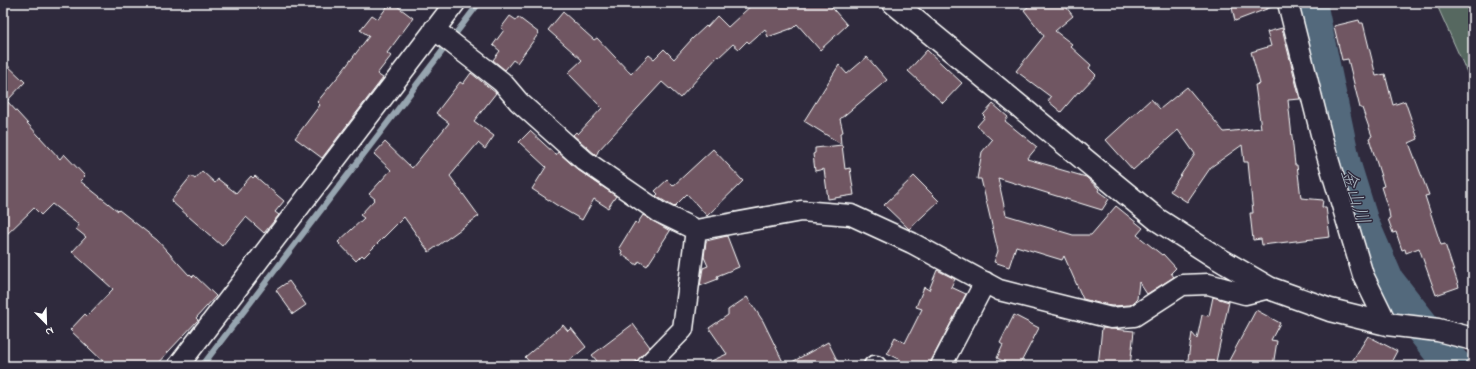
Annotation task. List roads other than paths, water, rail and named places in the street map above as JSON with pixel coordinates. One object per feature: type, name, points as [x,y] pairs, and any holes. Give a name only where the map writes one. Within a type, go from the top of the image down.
[{"type":"street","points":[[178,366],[444,37],[455,3]]},
{"type":"street","points":[[894,3],[1158,220],[1214,256],[1269,288],[1330,310],[1395,325],[1438,330],[1473,339]]},
{"type":"street","points":[[1288,3],[1323,142],[1363,275],[1395,325]]},
{"type":"street","points":[[444,37],[502,82],[519,102],[585,161],[659,212],[696,230],[801,211],[851,215],[912,243],[999,290],[1111,318],[1134,316],[1182,285],[1208,284],[1245,294],[1269,288]]},
{"type":"street","points":[[653,363],[683,329],[696,230]]},
{"type":"street","points":[[941,366],[985,282]]},
{"type":"waterway","points":[[202,366],[479,3]]},
{"type":"waterway","name":"金山川","points":[[1309,3],[1343,165],[1361,223],[1386,281],[1454,366]]}]
